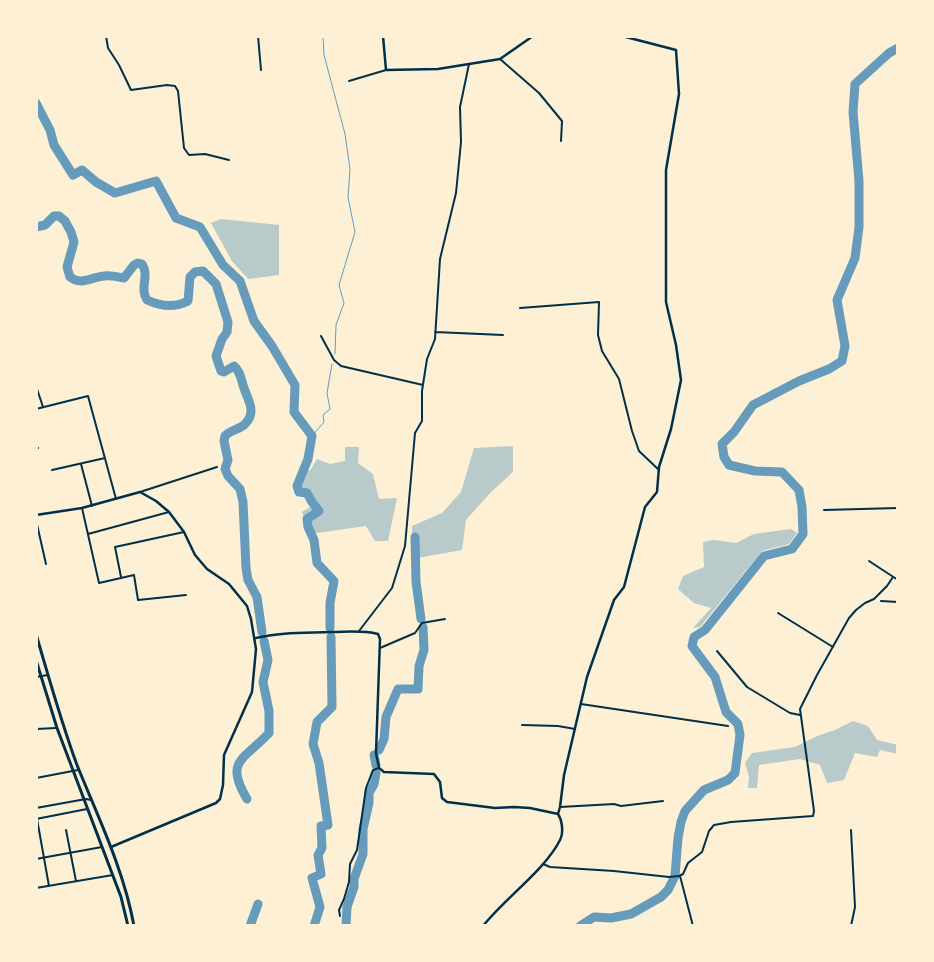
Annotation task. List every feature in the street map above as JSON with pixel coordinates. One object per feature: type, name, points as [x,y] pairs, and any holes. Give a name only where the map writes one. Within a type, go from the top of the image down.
[{"type":"main road","points":[[36,634],[79,770],[129,902],[134,926]]},
{"type":"main road","points":[[36,660],[57,728],[124,906],[128,926]]},
{"type":"street","points":[[106,36],[108,48],[131,90],[167,85],[175,86],[178,91],[184,148],[189,155],[205,154],[229,160]]},
{"type":"street","points":[[258,36],[261,70]]},
{"type":"street","points":[[383,36],[386,70]]},
{"type":"street","points":[[349,81],[386,70],[438,69],[500,59],[534,36]]},
{"type":"street","points":[[483,926],[495,911],[543,864],[560,839],[562,826],[558,814],[564,775],[587,677],[614,600],[624,587],[645,508],[657,492],[659,470],[671,429],[681,380],[676,345],[666,302],[665,278],[666,170],[679,94],[676,50],[622,36]]},
{"type":"street","points":[[500,59],[539,93],[562,121],[561,141]]},
{"type":"street","points":[[358,632],[392,588],[405,546],[415,433],[422,421],[423,385],[427,359],[435,339],[440,259],[456,193],[461,142],[460,108],[469,64]]},
{"type":"street","points":[[520,308],[599,302],[598,335],[602,351],[619,379],[632,431],[639,450],[659,470]]},
{"type":"street","points":[[435,332],[504,335]]},
{"type":"street","points":[[321,336],[334,360],[341,366],[423,385]]},
{"type":"street","points":[[36,386],[43,407]]},
{"type":"street","points":[[36,409],[88,396],[116,499]]},
{"type":"street","points":[[52,470],[105,458]]},
{"type":"street","points":[[81,464],[92,506]]},
{"type":"street","points":[[36,515],[92,506],[217,467]]},
{"type":"street","points":[[110,848],[216,803],[220,799],[223,785],[224,755],[252,692],[256,649],[247,606],[228,584],[207,569],[195,555],[184,532],[169,512],[156,501],[140,492]]},
{"type":"street","points":[[82,508],[99,583],[134,575],[138,600],[186,595]]},
{"type":"street","points":[[824,510],[898,508]]},
{"type":"street","points":[[88,534],[169,512]]},
{"type":"street","points":[[36,520],[46,564]]},
{"type":"street","points":[[122,577],[116,547],[184,532]]},
{"type":"street","points":[[869,561],[898,580]]},
{"type":"street","points":[[693,926],[680,876],[688,863],[702,852],[709,831],[714,825],[730,822],[813,816],[814,811],[800,715],[805,698],[856,610],[874,599],[893,577]]},
{"type":"street","points":[[881,601],[897,602],[898,598]]},
{"type":"street","points":[[778,613],[833,647]]},
{"type":"street","points":[[380,648],[414,633],[422,623],[445,619]]},
{"type":"street","points":[[255,638],[269,635],[358,632],[366,630],[378,634],[380,648],[376,754],[379,768],[384,772],[434,774],[440,782],[442,798],[447,802],[496,808],[530,808],[558,814]]},
{"type":"street","points":[[717,651],[747,687],[790,713],[800,715]]},
{"type":"street","points":[[36,677],[48,675]]},
{"type":"street","points":[[581,704],[728,726]]},
{"type":"street","points":[[522,725],[558,726],[575,729]]},
{"type":"street","points":[[36,729],[57,728]]},
{"type":"street","points":[[340,916],[339,910],[349,882],[350,864],[357,850],[366,788],[373,770],[379,768]]},
{"type":"street","points":[[36,778],[79,770]]},
{"type":"street","points":[[36,808],[91,800]]},
{"type":"street","points":[[560,808],[614,804],[621,806],[663,801]]},
{"type":"street","points":[[49,886],[36,819],[87,809]]},
{"type":"street","points":[[66,830],[76,881]]},
{"type":"street","points":[[850,926],[855,907],[852,830]]},
{"type":"street","points":[[36,859],[102,846]]},
{"type":"street","points":[[543,864],[550,867],[614,870],[669,877],[680,876]]},
{"type":"street","points":[[36,888],[113,875]]},
{"type":"shaded area","points":[[221,219],[279,225],[279,275],[248,279],[232,261],[211,223]]},
{"type":"shaded area","points":[[513,446],[513,472],[491,492],[466,520],[462,550],[412,559],[412,526],[442,513],[461,492],[474,448]]},
{"type":"shaded area","points":[[345,447],[359,447],[358,463],[373,474],[379,499],[397,498],[388,541],[375,541],[366,526],[310,534],[302,512],[315,504],[295,480],[311,469],[317,459],[330,464],[345,461]]},
{"type":"shaded area","points":[[791,529],[797,533],[789,544],[762,551],[700,627],[693,628],[711,608],[694,603],[678,589],[683,576],[704,567],[703,542],[714,540],[736,543],[754,534]]},
{"type":"shaded area","points":[[853,721],[868,726],[877,740],[898,745],[898,754],[880,750],[877,757],[855,753],[844,780],[827,783],[820,765],[800,759],[759,765],[757,788],[748,788],[749,777],[745,763],[752,753],[795,747]]},
{"type":"waterway","points":[[323,36],[324,55],[345,134],[350,169],[348,197],[355,232],[339,285],[344,303],[336,325],[335,354]]},
{"type":"waterway","points":[[580,926],[594,917],[611,918],[631,914],[661,897],[668,890],[675,876],[678,838],[685,811],[704,790],[728,780],[735,773],[740,735],[738,724],[726,712],[715,677],[692,646],[694,637],[705,630],[764,556],[792,549],[803,534],[802,507],[799,490],[782,472],[755,471],[729,465],[724,457],[722,444],[734,432],[753,405],[842,361],[845,346],[837,300],[855,258],[859,227],[859,181],[853,112],[855,84],[889,53],[898,48]]},
{"type":"waterway","points":[[36,103],[50,130],[54,145],[73,175],[82,170],[96,182],[115,193],[156,181],[176,218],[200,227],[223,265],[240,281],[254,321],[272,346],[295,385],[294,412],[312,436],[308,459],[297,486],[299,492],[307,493],[319,511],[307,519],[308,527],[314,540],[317,563],[334,581],[330,603],[330,628]]},
{"type":"waterway","points":[[36,227],[45,225],[54,216],[59,216],[65,221],[74,242],[67,267],[70,277],[74,280],[83,281],[106,276],[124,278],[134,265],[142,264],[145,273],[144,291],[147,300],[157,304],[168,305],[178,305],[188,301],[190,277],[195,272],[203,271],[216,284],[228,322],[227,332],[222,339],[216,356],[221,371],[224,372],[234,366],[238,371],[251,410],[249,420],[240,428],[229,432],[225,436],[224,441],[228,460],[225,469],[228,476],[240,489],[243,502],[246,568],[248,580],[257,597],[262,632]]},
{"type":"waterway","points":[[312,436],[324,422],[323,415],[330,409],[327,393],[332,364]]},
{"type":"waterway","points":[[415,537],[416,582],[421,619]]},
{"type":"waterway","points":[[379,750],[384,739],[386,717],[398,689],[418,689],[419,666],[424,650],[423,627]]},
{"type":"waterway","points":[[314,926],[320,907],[312,878],[321,874],[318,855],[322,848],[321,826],[328,825],[319,763],[313,744],[317,722],[332,707],[331,637]]},
{"type":"waterway","points":[[247,799],[240,786],[237,768],[245,755],[269,733],[269,711],[263,682],[268,660],[264,641]]},
{"type":"waterway","points":[[374,755],[376,765]]},
{"type":"waterway","points":[[346,926],[347,907],[363,854],[363,829],[369,803],[369,793],[374,784],[376,773]]},
{"type":"waterway","points":[[250,926],[258,904]]}]
